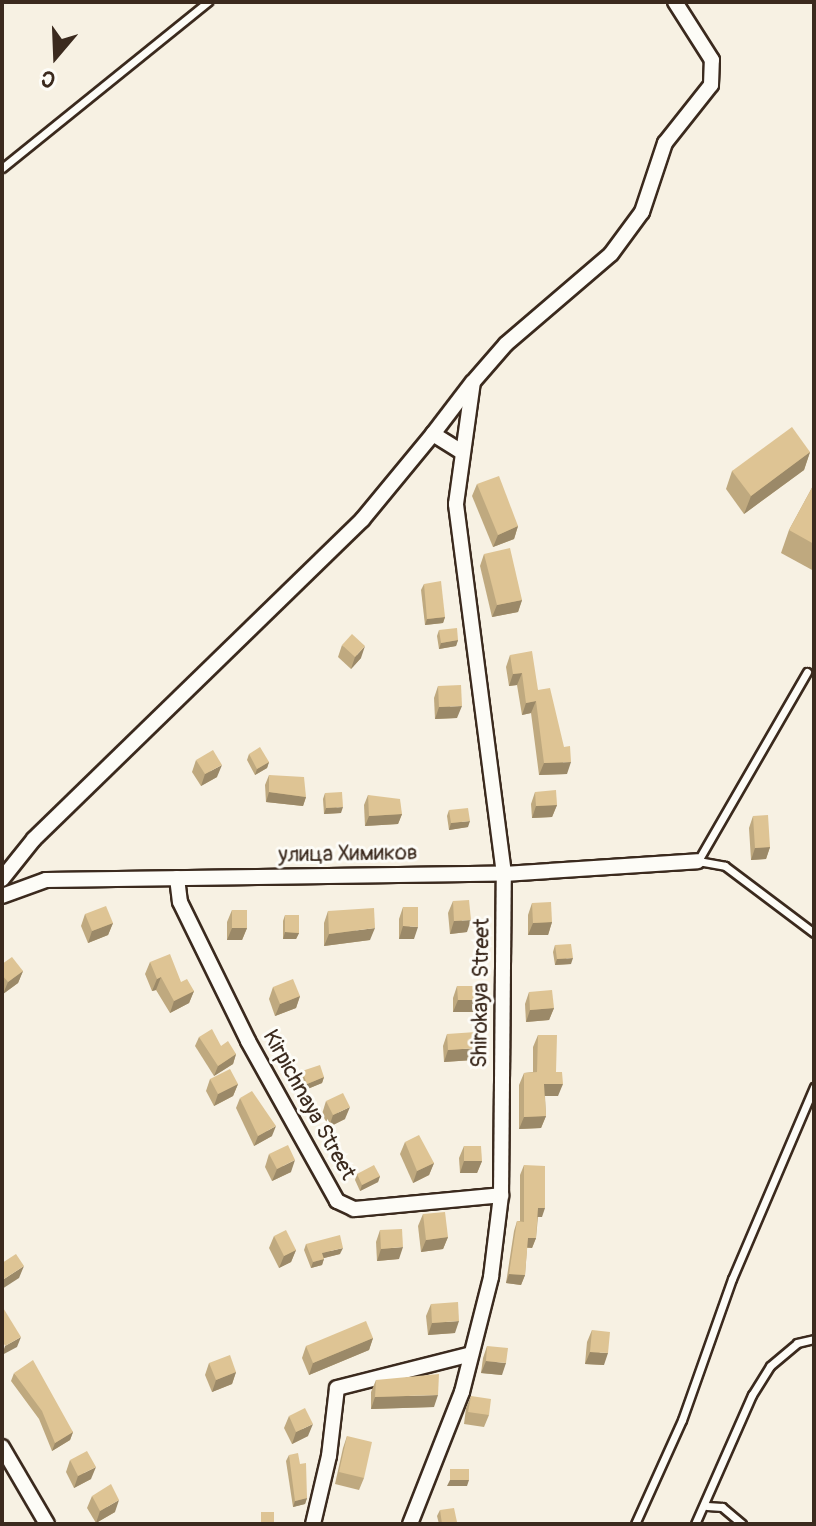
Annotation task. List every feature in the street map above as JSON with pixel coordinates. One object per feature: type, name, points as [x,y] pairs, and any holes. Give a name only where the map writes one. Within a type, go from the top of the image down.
[{"type":"street","points":[[2,879],[45,828],[362,520],[506,344],[611,254],[642,212],[665,143],[711,85],[712,60],[675,2]]},
{"type":"street","name":"Shirokaya Street","points":[[410,1524],[462,1392],[491,1277],[501,1195],[504,874],[456,504],[473,382]]},
{"type":"street","points":[[433,434],[462,452]]},
{"type":"street","name":"улица Химиков","points":[[2,896],[46,880],[504,874],[698,861]]},
{"type":"street","name":"Kirpichnaya Street","points":[[177,878],[180,902],[241,1028],[337,1201],[354,1209],[501,1195]]},
{"type":"street","points":[[313,1524],[329,1456],[337,1388],[471,1354]]},
{"type":"street","points":[[2,1447],[47,1524]]},
{"type":"lane","points":[[2,168],[208,2]]},
{"type":"lane","points":[[807,672],[698,861],[725,866],[814,933]]},
{"type":"lane","points":[[635,1524],[682,1420],[732,1279],[814,1087]]},
{"type":"lane","points":[[695,1524],[707,1506],[752,1395],[770,1366],[797,1343],[814,1339]]},
{"type":"lane","points":[[707,1506],[722,1507],[742,1524]]},
{"type":"building","points":[[792,427],[810,452],[751,496],[732,471]]},
{"type":"building","points":[[499,476],[518,526],[498,535],[477,484]]},
{"type":"building","points":[[814,484],[814,544],[789,530]]},
{"type":"building","points":[[510,548],[522,600],[497,605],[484,554]]},
{"type":"building","points":[[441,581],[445,617],[427,619],[424,584]]},
{"type":"building","points":[[457,628],[458,640],[441,643],[439,630]]},
{"type":"building","points":[[352,634],[365,646],[355,657],[342,645]]},
{"type":"building","points":[[532,651],[538,690],[550,688],[564,747],[570,746],[571,762],[544,763],[536,701],[526,703],[522,673],[513,674],[510,655]]},
{"type":"building","points":[[461,685],[462,706],[439,707],[438,686]]},
{"type":"building","points":[[260,747],[269,762],[257,769],[249,754]]},
{"type":"building","points":[[213,750],[222,765],[205,774],[196,760]]},
{"type":"building","points":[[269,775],[304,777],[306,797],[269,792]]},
{"type":"building","points":[[556,790],[557,805],[536,806],[535,792]]},
{"type":"building","points":[[342,792],[343,807],[326,808],[325,793]]},
{"type":"building","points":[[368,795],[400,799],[402,814],[369,816]]},
{"type":"building","points":[[468,808],[470,821],[451,823],[449,810]]},
{"type":"building","points":[[768,815],[770,847],[755,848],[753,816]]},
{"type":"building","points":[[469,900],[471,920],[454,921],[453,901]]},
{"type":"building","points":[[551,902],[552,922],[533,923],[532,903]]},
{"type":"building","points":[[106,906],[113,923],[92,931],[85,914]]},
{"type":"building","points":[[403,907],[418,907],[418,927],[403,926]]},
{"type":"building","points":[[374,908],[375,928],[329,934],[328,911]]},
{"type":"building","points":[[232,910],[247,910],[247,928],[232,928]]},
{"type":"building","points":[[285,915],[299,915],[299,933],[285,932]]},
{"type":"building","points":[[571,944],[573,958],[557,959],[555,945]]},
{"type":"building","points":[[170,954],[181,982],[187,979],[194,991],[174,1001],[161,977],[157,979],[150,962]]},
{"type":"building","points":[[12,957],[23,971],[8,982],[2,975],[2,964]]},
{"type":"building","points":[[293,979],[300,996],[280,1004],[273,987]]},
{"type":"building","points":[[457,986],[478,986],[479,1000],[458,1000]]},
{"type":"building","points":[[552,990],[554,1008],[530,1010],[529,992]]},
{"type":"building","points":[[212,1029],[221,1046],[228,1041],[236,1054],[218,1066],[199,1037]]},
{"type":"building","points":[[476,1032],[477,1048],[448,1050],[447,1034]]},
{"type":"building","points":[[538,1035],[557,1035],[556,1072],[562,1072],[563,1084],[544,1084],[546,1116],[524,1117],[524,1073],[537,1072]]},
{"type":"building","points":[[320,1065],[324,1077],[307,1084],[302,1071]]},
{"type":"building","points":[[230,1069],[238,1084],[218,1094],[210,1079]]},
{"type":"building","points":[[252,1091],[276,1126],[258,1136],[240,1098]]},
{"type":"building","points":[[343,1093],[350,1107],[333,1115],[326,1101]]},
{"type":"building","points":[[419,1135],[434,1163],[417,1171],[405,1142]]},
{"type":"building","points":[[288,1145],[295,1160],[277,1169],[269,1154]]},
{"type":"building","points":[[464,1146],[481,1146],[482,1161],[464,1161]]},
{"type":"building","points":[[374,1165],[380,1176],[362,1185],[357,1174]]},
{"type":"building","points":[[524,1165],[545,1166],[545,1208],[538,1208],[536,1238],[528,1238],[525,1275],[509,1274],[517,1221],[524,1222]]},
{"type":"building","points":[[445,1212],[448,1237],[426,1240],[423,1214]]},
{"type":"building","points":[[402,1229],[403,1247],[381,1249],[380,1230]]},
{"type":"building","points":[[286,1230],[296,1250],[284,1256],[274,1236]]},
{"type":"building","points":[[340,1235],[343,1248],[322,1253],[324,1259],[313,1262],[306,1244]]},
{"type":"building","points":[[16,1254],[24,1266],[4,1279],[2,1263]]},
{"type":"building","points":[[458,1302],[459,1321],[432,1323],[431,1304]]},
{"type":"building","points":[[2,1306],[21,1337],[5,1346],[2,1340]]},
{"type":"building","points":[[366,1321],[373,1338],[313,1363],[306,1346]]},
{"type":"building","points":[[592,1330],[610,1332],[608,1353],[590,1352]]},
{"type":"building","points":[[487,1346],[508,1348],[506,1363],[486,1361]]},
{"type":"building","points":[[230,1355],[236,1372],[216,1380],[209,1363]]},
{"type":"building","points":[[33,1360],[73,1432],[55,1443],[42,1411],[14,1373]]},
{"type":"building","points":[[439,1374],[438,1395],[375,1397],[376,1380]]},
{"type":"building","points":[[471,1396],[491,1399],[489,1415],[468,1412]]},
{"type":"building","points":[[305,1408],[313,1424],[296,1432],[289,1416]]},
{"type":"building","points":[[347,1436],[372,1442],[364,1478],[339,1472]]},
{"type":"building","points":[[87,1451],[96,1467],[78,1476],[70,1460]]},
{"type":"building","points":[[298,1453],[300,1464],[306,1463],[307,1498],[295,1501],[289,1455]]},
{"type":"building","points":[[450,1469],[469,1469],[469,1480],[450,1480]]},
{"type":"building","points":[[111,1484],[119,1500],[100,1511],[92,1496]]},
{"type":"building","points":[[454,1508],[457,1522],[442,1524],[440,1510]]},
{"type":"building","points":[[261,1512],[274,1512],[274,1524],[261,1524]]}]
